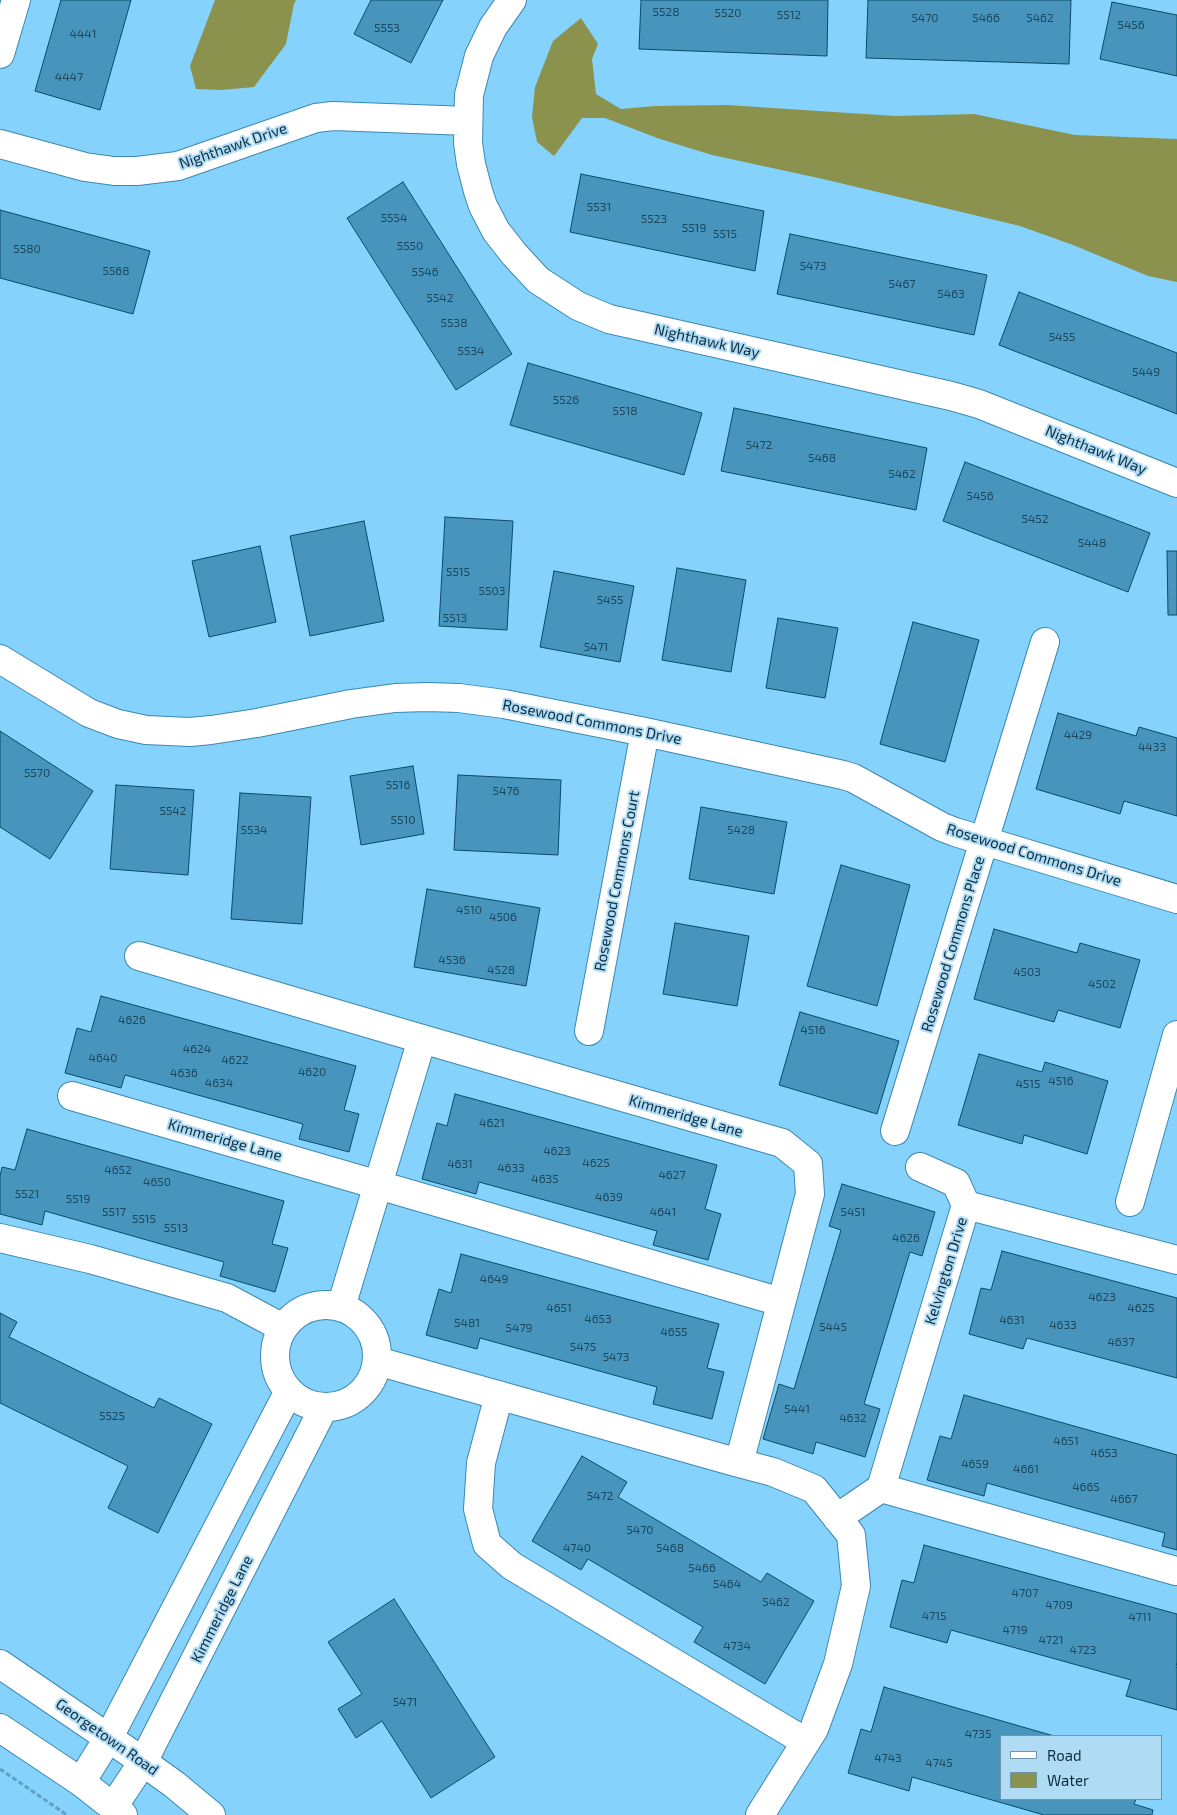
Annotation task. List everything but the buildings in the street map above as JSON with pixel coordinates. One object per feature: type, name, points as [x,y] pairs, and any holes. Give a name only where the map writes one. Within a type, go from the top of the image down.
[{"type":"street","points":[[0,54],[16,0]]},
{"type":"street","name":"Nighthawk Way","points":[[512,0],[493,27],[479,56],[469,95],[468,144],[471,164],[483,206],[505,245],[538,280],[578,306],[620,322],[964,399],[1008,414],[1177,483]]},
{"type":"street","name":"Nighthawk Drive","points":[[0,144],[85,167],[114,171],[137,171],[178,166],[316,118],[333,116],[468,121]]},
{"type":"street","name":"Rosewood Commons Place","points":[[895,1131],[1045,642]]},
{"type":"street","name":"Rosewood Commons Drive","points":[[0,659],[89,713],[118,724],[146,730],[190,732],[211,730],[257,723],[351,704],[395,698],[428,697],[460,698],[504,704],[645,732],[853,778],[942,828],[1177,899]]},
{"type":"street","name":"Rosewood Commons Court","points":[[588,1031],[645,732]]},
{"type":"street","name":"Kimmeridge Lane","points":[[139,956],[782,1143],[808,1164],[810,1194],[739,1463]]},
{"type":"street","points":[[1130,1202],[1177,1035]]},
{"type":"street","points":[[341,1307],[422,1039]]},
{"type":"street","name":"Kimmeridge Lane","points":[[72,1096],[781,1302]]},
{"type":"street","points":[[920,1168],[956,1183],[966,1205]]},
{"type":"street","name":"Kelvington Drive","points":[[881,1488],[966,1205],[1177,1260]]},
{"type":"street","points":[[0,1238],[90,1259],[226,1298],[284,1328]]},
{"type":"street","points":[[325,1304],[341,1307],[357,1314],[369,1327],[376,1343],[377,1361],[373,1376],[365,1389],[354,1399],[340,1405],[324,1407],[311,1405],[299,1400],[289,1391],[279,1377],[275,1360],[277,1343],[284,1328],[294,1316],[309,1308],[325,1304]]},
{"type":"street","points":[[377,1361],[773,1472],[814,1489],[850,1535],[856,1586],[838,1664],[814,1729],[760,1815]]},
{"type":"street","points":[[81,1782],[109,1737],[289,1391]]},
{"type":"street","points":[[499,1395],[481,1464],[478,1509],[487,1544],[512,1566],[806,1742]]},
{"type":"street","name":"Kimmeridge Lane","points":[[118,1811],[324,1407]]},
{"type":"street","points":[[837,1518],[881,1488],[1176,1571]]},
{"type":"street","name":"Georgetown Road","points":[[0,1664],[144,1762],[211,1815]]},
{"type":"street","points":[[0,1728],[81,1782],[118,1811]]},
{"type":"path","points":[[0,1769],[67,1815]]},
{"type":"water","points":[[215,0],[296,0],[286,44],[254,87],[221,90],[196,89],[190,66]]},
{"type":"water","points":[[581,18],[598,44],[592,59],[596,94],[621,109],[655,106],[727,105],[895,116],[974,114],[1075,135],[1177,139],[1177,282],[1148,276],[1073,245],[1020,226],[823,179],[712,155],[660,139],[605,118],[582,118],[554,156],[537,142],[532,117],[535,87],[553,41]]}]
